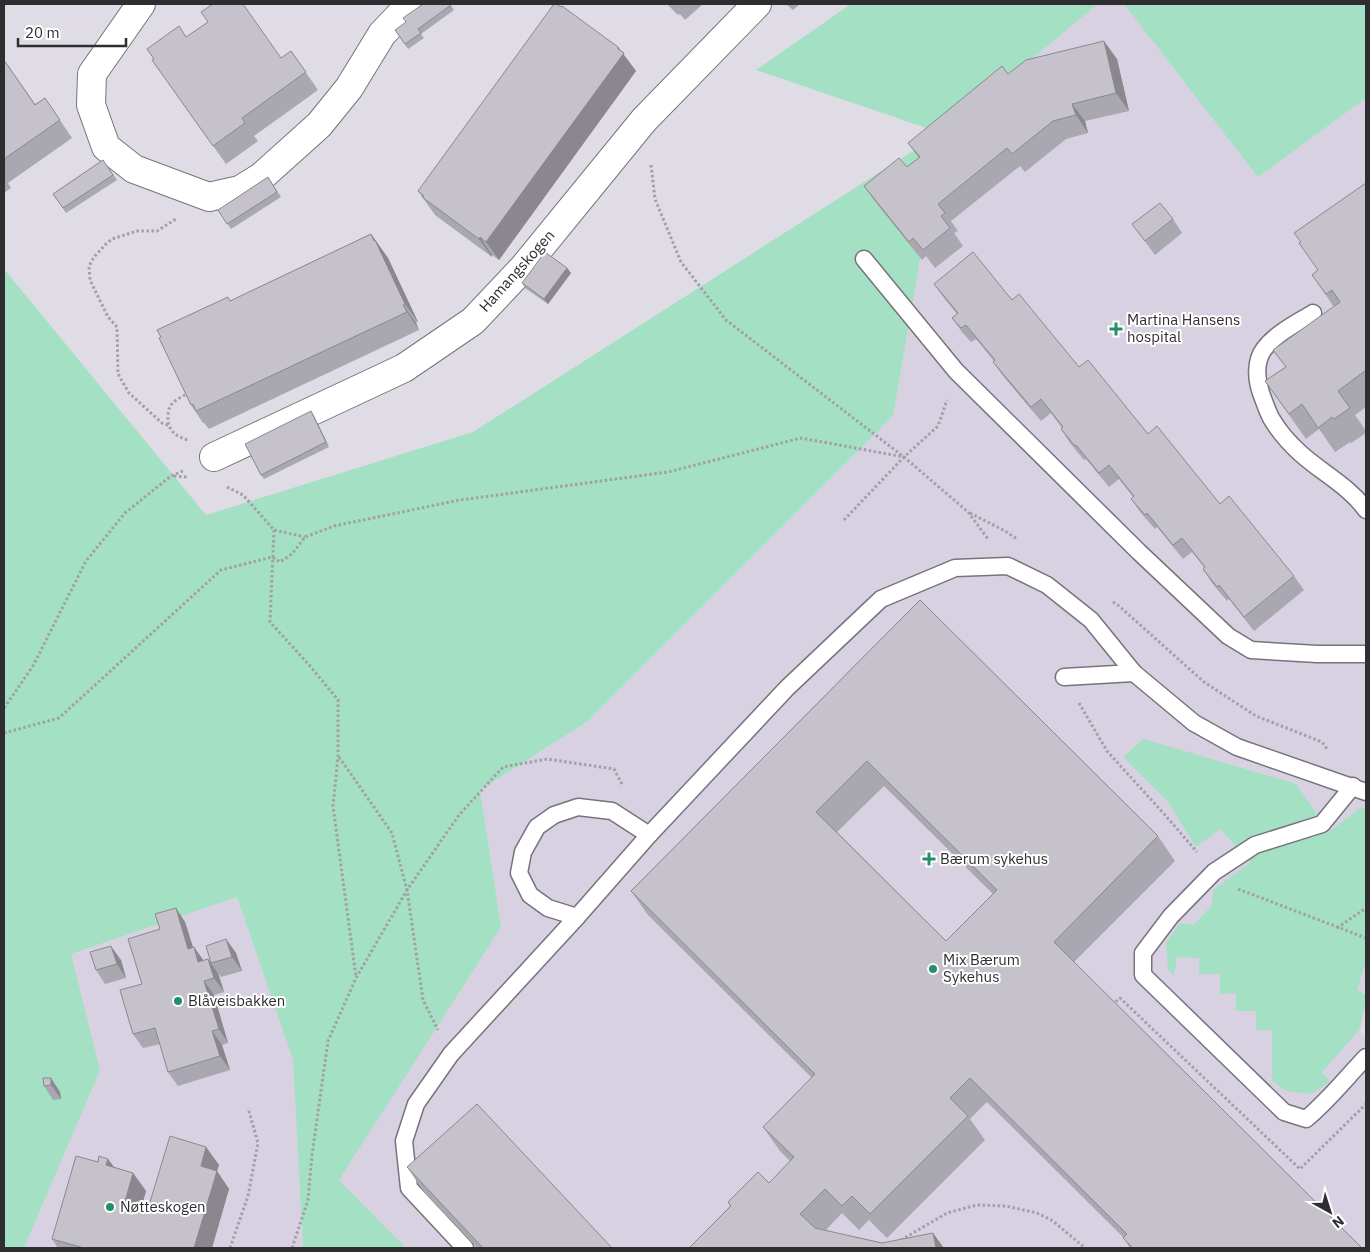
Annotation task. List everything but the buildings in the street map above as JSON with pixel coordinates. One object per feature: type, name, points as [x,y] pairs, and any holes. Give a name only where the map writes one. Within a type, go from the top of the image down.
[{"type":"street","points":[[141,4],[92,74],[91,105],[106,147],[134,168],[209,197],[240,190],[261,177],[319,125],[349,88],[382,34],[402,12],[414,4]]},
{"type":"street","name":"Hamangskogen","points":[[223,453],[404,368],[472,321],[524,267],[644,120],[757,4]]},
{"type":"lane","points":[[864,259],[956,371],[1139,552],[1228,636],[1251,650],[1317,654],[1366,654]]},
{"type":"lane","points":[[1313,313],[1275,338],[1264,349],[1260,356],[1258,368],[1258,386],[1271,418],[1285,438],[1357,498],[1366,510]]},
{"type":"lane","points":[[465,1248],[409,1188],[404,1141],[416,1104],[451,1054],[576,918],[649,835],[787,688],[881,599],[954,568],[1008,566],[1047,584],[1091,620],[1134,673],[1194,723],[1237,747],[1360,789],[1322,824],[1255,845],[1214,872],[1171,916],[1143,953],[1143,975],[1284,1112],[1306,1119],[1321,1107],[1366,1058]]},
{"type":"lane","points":[[1064,677],[1134,673]]},
{"type":"lane","points":[[576,918],[548,908],[530,894],[519,873],[523,852],[537,827],[554,815],[578,807],[612,811],[649,835]]},
{"type":"path","points":[[168,425],[162,423],[129,393],[118,374],[117,326],[108,317],[90,280],[90,266],[94,257],[112,239],[137,231],[156,230],[197,208],[204,195]]},
{"type":"path","points":[[656,199],[681,262],[726,320],[904,458],[968,512],[1021,541]]},
{"type":"path","points":[[844,520],[938,426],[956,371]]},
{"type":"path","points":[[4,708],[33,666],[86,561],[125,513],[171,476],[223,453],[223,443],[208,444],[182,438],[171,432],[168,425],[168,412],[172,404],[185,395]]},
{"type":"path","points":[[4,734],[59,718],[221,570],[272,557],[280,562],[292,554],[305,537],[334,526],[460,500],[668,472],[800,438],[904,458]]},
{"type":"path","points":[[171,476],[190,477]]},
{"type":"path","points":[[226,486],[242,494],[274,530],[305,537]]},
{"type":"path","points":[[968,512],[1008,566]]},
{"type":"path","points":[[274,530],[270,622],[338,700],[338,756],[333,806],[356,978]]},
{"type":"path","points":[[1110,600],[1204,682],[1256,716],[1322,742],[1360,789]]},
{"type":"path","points":[[1064,677],[1107,751],[1214,872],[1237,889],[1366,938]]},
{"type":"path","points":[[338,756],[392,833],[407,890],[423,1000],[451,1054]]},
{"type":"path","points":[[292,1248],[308,1200],[312,1155],[328,1041],[356,978],[407,890],[459,815],[503,767],[548,759],[614,769],[649,835]]},
{"type":"path","points":[[1336,928],[1366,908]]},
{"type":"path","points":[[230,1248],[248,1196],[258,1143],[248,1108]]},
{"type":"path","points":[[895,1244],[947,1213],[977,1205],[1006,1206],[1037,1213],[1053,1221],[1084,1248]]},
{"type":"shaded area","name":"Bærum sykehus","points":[[1098,4],[1124,4],[1258,176],[1366,98],[1366,973],[1364,992],[1366,994],[1366,1008],[1360,1032],[1366,1037],[1366,1248],[406,1248],[339,1180],[368,1061],[501,927],[480,790],[588,721],[893,416],[942,133]]},
{"type":"shaded area","points":[[237,897],[293,1060],[303,1248],[24,1248],[100,1070],[71,954]]},
{"type":"green space","points":[[851,4],[1098,4],[942,133],[893,416],[588,721],[480,790],[501,927],[339,1180],[406,1248],[303,1248],[293,1060],[237,897],[71,954],[100,1070],[24,1248],[4,1248],[4,269],[206,515],[473,432],[941,133],[756,70]]},
{"type":"green space","points":[[1124,4],[1366,4],[1366,98],[1258,177]]},
{"type":"green space","points":[[1144,739],[1296,784],[1329,832],[1360,808],[1366,808],[1366,965],[1364,966],[1357,990],[1366,995],[1366,999],[1359,1030],[1322,1072],[1330,1082],[1311,1094],[1287,1091],[1272,1081],[1272,1031],[1256,1030],[1256,1011],[1236,1011],[1236,993],[1220,994],[1220,974],[1199,974],[1199,958],[1177,957],[1174,975],[1168,970],[1166,943],[1180,923],[1194,925],[1212,905],[1213,890],[1251,862],[1220,829],[1196,847],[1168,802],[1123,757]]},
{"type":"place","name":"Martina Hansens hospital","points":[[1116,329]]},
{"type":"place","name":"Bærum sykehus","points":[[929,859]]},
{"type":"place","name":"Mix Bærum Sykehus","points":[[933,969]]},
{"type":"place","name":"Blåveisbakken","points":[[178,1001]]},
{"type":"place","name":"Nøtteskogen","points":[[110,1207]]}]
